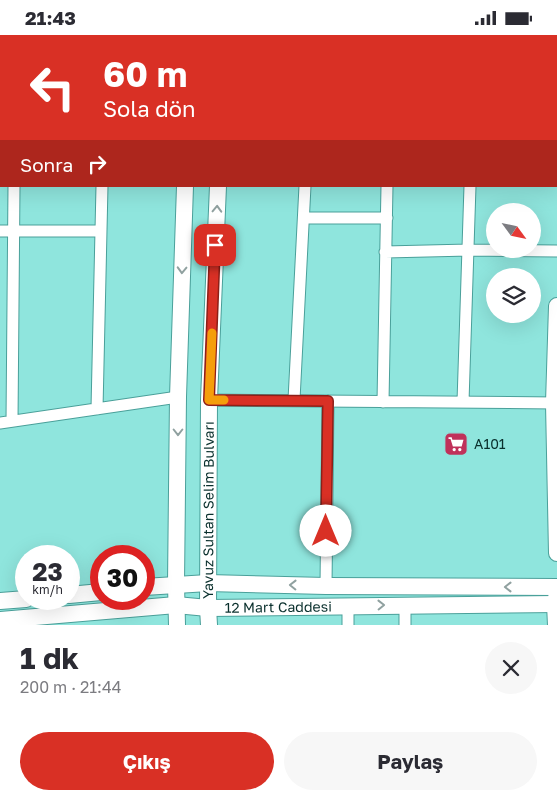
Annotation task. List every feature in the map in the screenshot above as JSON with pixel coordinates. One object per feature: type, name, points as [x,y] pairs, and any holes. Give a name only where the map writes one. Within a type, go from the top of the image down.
[{"type":"street","points":[[12,421],[14,187]]},
{"type":"street","points":[[97,409],[102,187]]},
{"type":"street","points":[[177,625],[178,397],[184,187]]},
{"type":"street","name":"Yavuz Sultan Selim Bulvarı","points":[[209,625],[209,400],[218,187]]},
{"type":"street","points":[[294,400],[306,187]]},
{"type":"street","points":[[383,402],[387,187]]},
{"type":"street","points":[[463,402],[470,187]]},
{"type":"street","points":[[305,217],[386,218]]},
{"type":"street","points":[[0,231],[101,231]]},
{"type":"street","points":[[385,252],[469,250],[557,251]]},
{"type":"street","points":[[557,306],[557,553]]},
{"type":"street","points":[[0,423],[178,397]]},
{"type":"street","points":[[209,400],[556,403]]},
{"type":"street","points":[[326,586],[328,401]]},
{"type":"street","name":"12 Mart Caddesi","points":[[155,586],[208,583],[326,586],[556,597]]},
{"type":"street","points":[[556,597],[556,625]]},
{"type":"street","name":"12 Mart Caddesi","points":[[0,620],[176,605],[208,608],[405,605],[556,597]]},
{"type":"street","points":[[0,601],[15,600]]},
{"type":"street","points":[[348,605],[348,625]]},
{"type":"street","points":[[405,605],[405,625]]},
{"type":"slow traffic","points":[[212,333],[209,400],[224,400]]},
{"type":"place","name":"A101","points":[[456,444]]},
{"type":"route","points":[[215,245],[209,400],[328,401],[326,531]]}]
